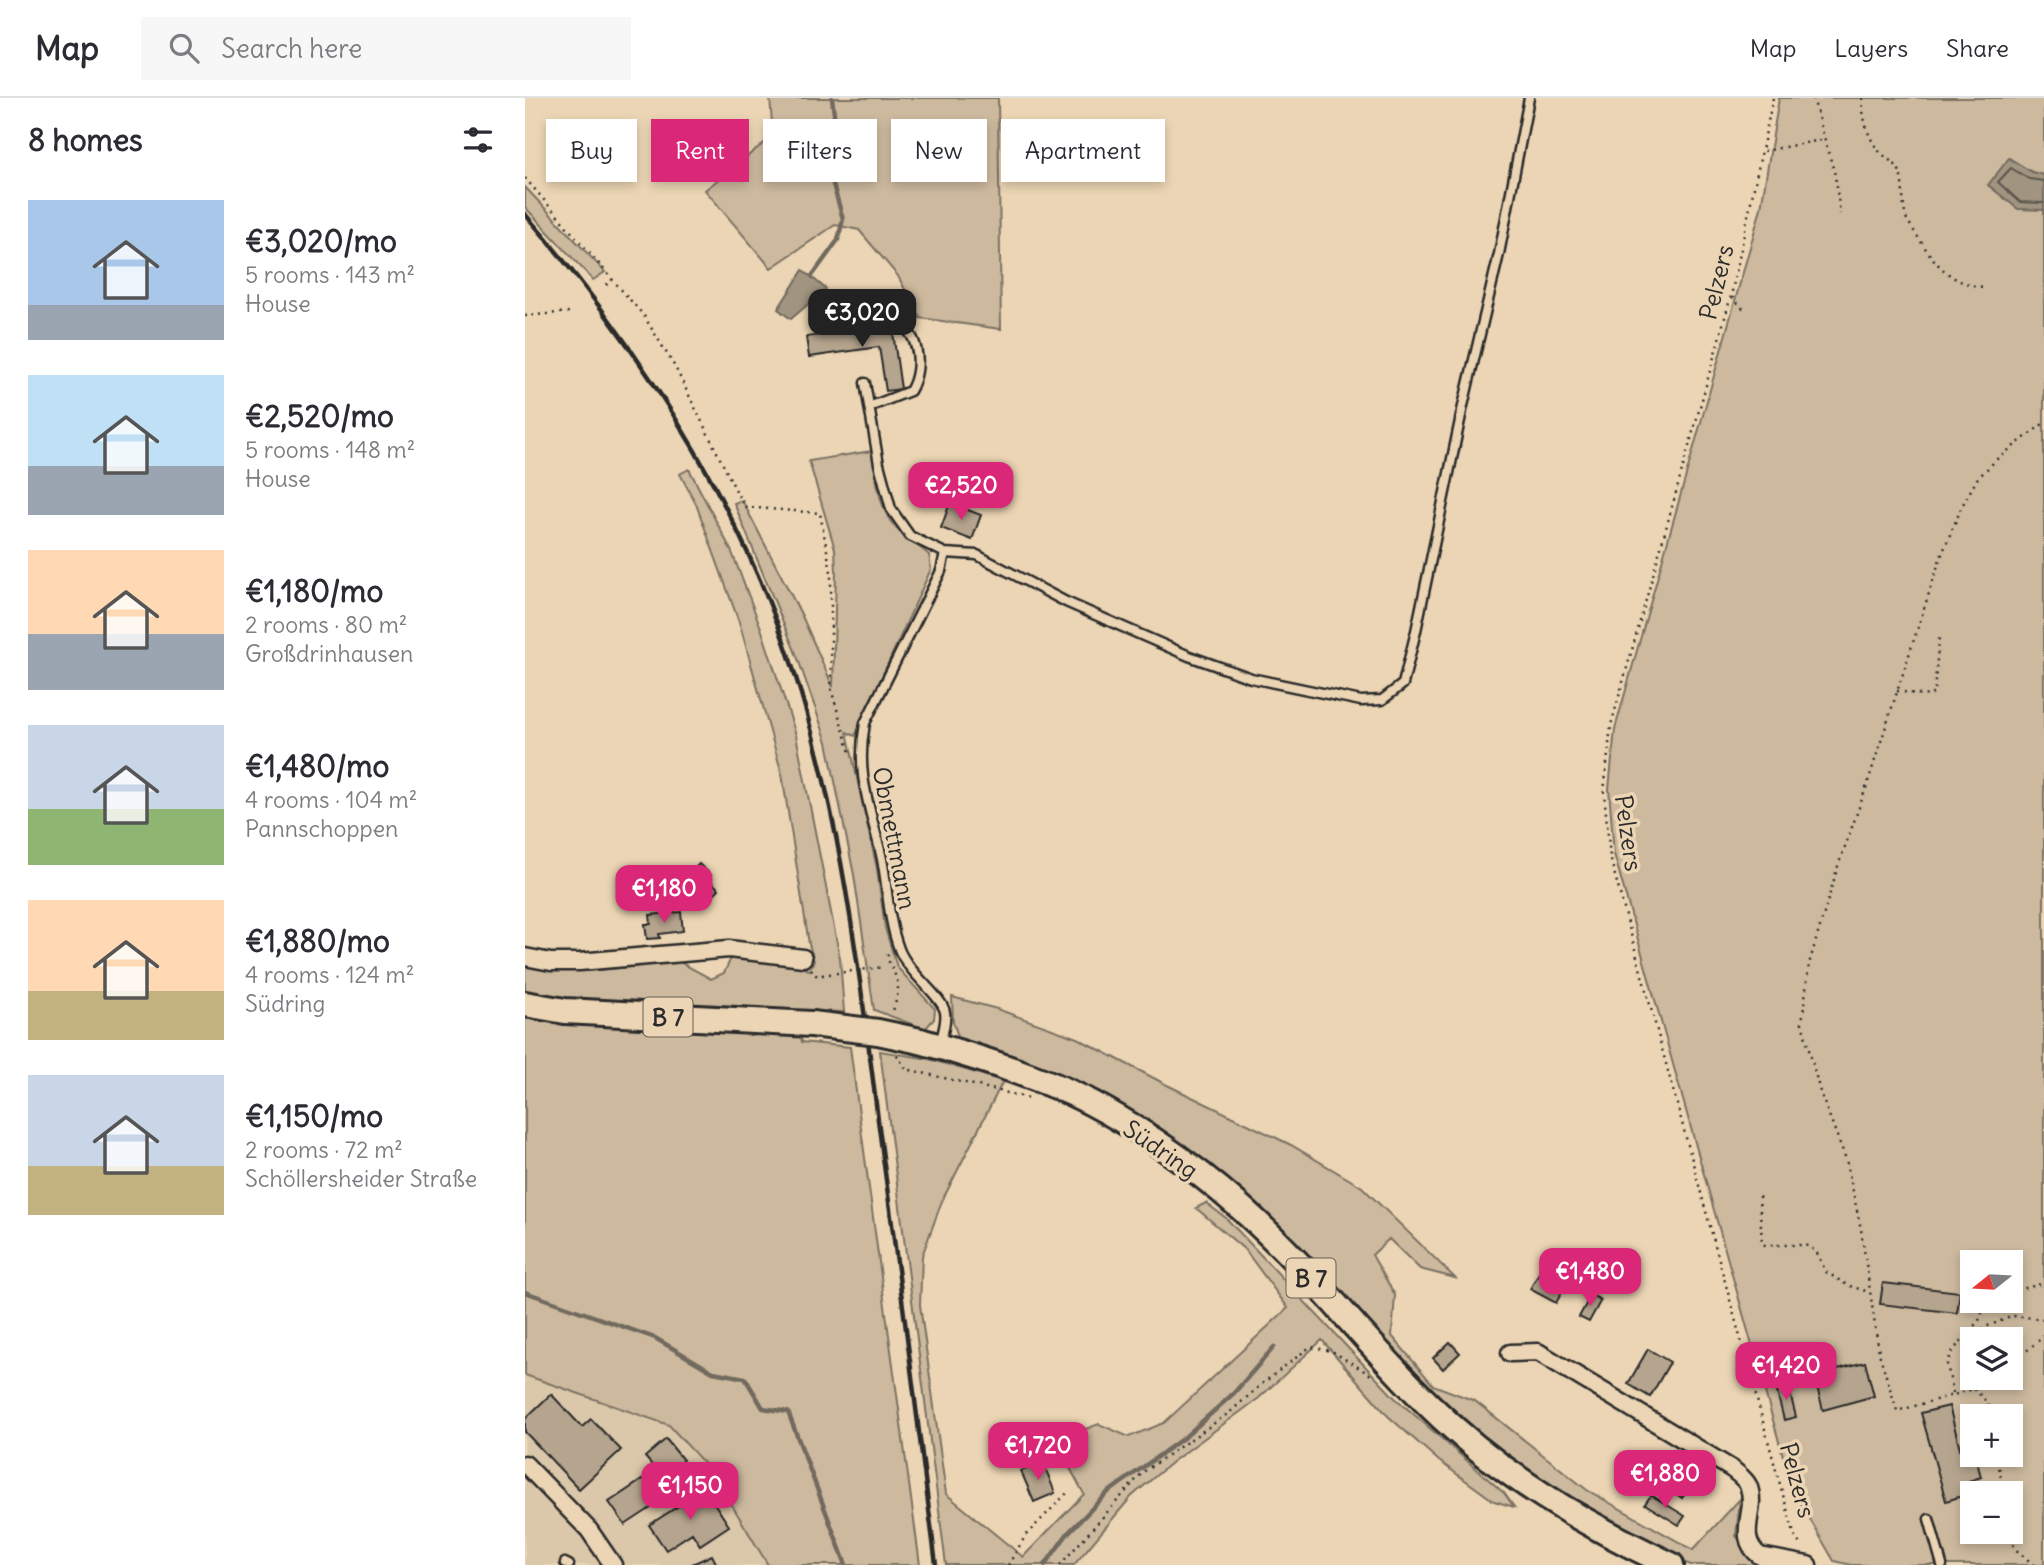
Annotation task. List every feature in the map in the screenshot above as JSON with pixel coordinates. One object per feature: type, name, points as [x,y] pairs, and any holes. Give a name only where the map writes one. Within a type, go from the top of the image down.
[{"type":"main road","name":"Südring","points":[[525,1004],[565,1012],[812,1024],[929,1044],[986,1060],[1062,1089],[1123,1123],[1186,1164],[1241,1207],[1304,1269],[1430,1406],[1463,1437],[1509,1473],[1564,1510],[1671,1565]]},
{"type":"street","points":[[525,957],[551,962],[579,962],[729,949],[803,958]]},
{"type":"street","points":[[1510,1353],[1538,1352],[1732,1469],[1747,1482],[1751,1493],[1746,1531],[1753,1551],[1760,1556],[1808,1560]]},
{"type":"street","points":[[525,1464],[589,1530],[613,1565]]},
{"type":"lane","points":[[865,383],[891,509],[910,536],[945,553],[977,555],[1091,613],[1189,656],[1251,678],[1361,701],[1383,700],[1403,684],[1499,254],[1529,98]]},
{"type":"lane","points":[[856,324],[888,319],[904,326],[911,333],[916,353],[917,375],[910,391],[869,407]]},
{"type":"lane","name":"Obmettmann","points":[[929,1044],[946,1015],[941,1003],[907,967],[892,928],[882,859],[861,776],[860,749],[865,723],[941,571],[945,553]]},
{"type":"lane","points":[[1929,1519],[1942,1565]]},
{"type":"path","name":"Pelzers","points":[[1773,98],[1764,151],[1731,296],[1611,724],[1604,792],[1610,857],[1779,1481],[1795,1537],[1808,1560]]},
{"type":"path","points":[[1813,98],[1835,175],[1840,214]]},
{"type":"path","points":[[1863,98],[1870,138],[1879,151],[1898,167],[1907,220],[1942,269],[1965,285],[1985,287]]},
{"type":"path","points":[[1764,151],[1826,139]]},
{"type":"path","points":[[525,178],[645,316],[675,367],[744,508],[820,513],[831,572],[831,689],[850,754],[861,776]]},
{"type":"path","points":[[606,285],[613,279]]},
{"type":"path","points":[[1731,296],[1746,312]]},
{"type":"path","points":[[525,316],[569,312]]},
{"type":"path","points":[[1970,1390],[1897,1411],[1879,1353],[1861,1229],[1846,1159],[1820,1092],[1803,1023],[1809,964],[1940,559],[1977,479],[1997,459],[2044,423]]},
{"type":"path","points":[[1897,691],[1929,696],[1934,693],[1939,637]]},
{"type":"path","points":[[822,975],[888,966],[898,981],[896,1002],[891,1015]]},
{"type":"path","points":[[895,1049],[898,1060],[906,1069],[1032,1098]]},
{"type":"path","points":[[1759,1196],[1762,1242],[1765,1245],[1805,1245],[1816,1251],[1826,1272],[1847,1285],[1869,1292]]},
{"type":"path","points":[[2023,1289],[2044,1283]]},
{"type":"path","points":[[1987,1327],[2013,1316],[2044,1319]]},
{"type":"path","points":[[2023,1354],[2044,1336]]},
{"type":"path","points":[[1953,1394],[1947,1364],[1951,1353],[1960,1342]]},
{"type":"path","points":[[1060,1565],[1143,1472],[1229,1413],[1310,1346],[1332,1351],[1375,1378]]},
{"type":"path","points":[[1975,1390],[1987,1404]]},
{"type":"path","points":[[1008,1565],[1026,1535],[1070,1490]]},
{"type":"path","points":[[2013,1544],[2015,1549],[2034,1565]]},
{"type":"shaded area","points":[[770,98],[998,98],[1001,329],[920,318],[898,276],[859,230],[835,225],[771,268],[705,190],[715,182],[749,182],[749,155],[763,144],[763,182],[877,182],[877,119],[772,119]]},
{"type":"shaded area","points":[[1779,98],[2044,98],[2044,1565],[1851,1565],[1834,1561],[1792,1488],[1614,854],[1609,789],[1615,729],[1761,208]]},
{"type":"shaded area","points":[[525,187],[605,272],[593,280],[525,207]]},
{"type":"shaded area","points":[[872,451],[884,509],[894,526],[929,555],[931,569],[855,736],[847,732],[877,869],[885,928],[897,967],[935,1009],[934,1019],[925,1029],[874,1010],[854,875],[827,742],[797,656],[734,503],[742,500],[802,616],[833,687],[835,549],[809,461]]},
{"type":"shaded area","points":[[689,469],[731,550],[761,628],[796,735],[840,958],[844,1012],[582,1005],[525,995],[525,964],[589,971],[680,962],[711,979],[724,973],[733,954],[780,960],[809,970],[814,961],[782,774],[740,625],[696,504],[680,474]]},
{"type":"shaded area","points":[[952,997],[997,1009],[1077,1038],[1291,1145],[1362,1187],[1455,1278],[1420,1269],[1389,1239],[1372,1255],[1395,1295],[1392,1336],[1433,1385],[1475,1401],[1587,1490],[1693,1550],[1740,1499],[1736,1536],[1757,1560],[1781,1565],[1691,1565],[1669,1557],[1524,1474],[1447,1411],[1248,1203],[959,1039],[953,1022]]},
{"type":"shaded area","points":[[525,1017],[602,1024],[800,1032],[802,1042],[850,1047],[920,1565],[768,1565],[712,1472],[669,1425],[525,1375]]},
{"type":"shaded area","points":[[880,1051],[929,1059],[1003,1081],[942,1201],[922,1256],[920,1305],[946,1494],[1023,1557],[1084,1494],[1055,1440],[1099,1424],[1129,1437],[1164,1423],[1288,1308],[1245,1250],[1196,1208],[1206,1203],[1226,1218],[1394,1397],[1504,1493],[1514,1507],[1494,1501],[1439,1461],[1388,1416],[1322,1340],[1259,1398],[1172,1462],[1131,1497],[1074,1565],[946,1565]]},
{"type":"shaded area","points":[[525,1375],[669,1425],[712,1472],[768,1565],[525,1565]]},
{"type":"water","points":[[2009,158],[2032,172],[2044,175],[2044,210],[2018,209],[1988,185]]},
{"type":"water","points":[[803,270],[826,289],[791,319],[778,309]]},
{"type":"building","points":[[892,325],[901,389],[886,391],[879,347],[809,357],[806,337]]},
{"type":"building","points":[[950,503],[981,515],[972,540],[941,528]]},
{"type":"building","points":[[699,864],[711,875],[708,879],[719,889],[706,902],[696,893],[687,901],[679,894],[682,891],[680,889],[696,873],[693,870]]},
{"type":"building","points":[[681,912],[683,931],[659,934],[660,938],[647,939],[645,924],[651,924],[650,915]]},
{"type":"building","points":[[1540,1271],[1566,1285],[1556,1303],[1530,1289]]},
{"type":"building","points":[[1883,1283],[1960,1292],[1957,1313],[1880,1304]]},
{"type":"building","points":[[1591,1295],[1601,1300],[1589,1322],[1579,1317]]},
{"type":"building","points":[[1450,1342],[1460,1353],[1443,1369],[1433,1358]]},
{"type":"building","points":[[1648,1349],[1670,1362],[1650,1397],[1628,1384]]},
{"type":"building","points":[[1865,1362],[1874,1396],[1823,1410],[1814,1375]]},
{"type":"building","points":[[1788,1385],[1796,1417],[1784,1420],[1776,1388]]},
{"type":"building","points":[[551,1394],[582,1427],[591,1419],[621,1450],[579,1489],[525,1432],[525,1419]]},
{"type":"building","points":[[1949,1406],[1960,1448],[1960,1467],[1978,1467],[1981,1477],[1960,1481],[1960,1497],[1946,1501],[1921,1413]]},
{"type":"building","points":[[666,1439],[683,1460],[663,1478],[645,1457]]},
{"type":"building","points":[[1680,1456],[1701,1470],[1682,1498],[1667,1487],[1680,1469],[1673,1465]]},
{"type":"building","points":[[1043,1462],[1055,1493],[1034,1502],[1021,1471]]},
{"type":"building","points":[[648,1476],[663,1500],[625,1525],[609,1502]]},
{"type":"building","points":[[705,1489],[729,1526],[700,1545],[692,1533],[666,1550],[649,1525]]},
{"type":"building","points":[[1651,1495],[1685,1516],[1679,1525],[1645,1504]]},
{"type":"building","points":[[712,1555],[717,1565],[690,1565]]},
{"type":"waterway","points":[[812,276],[838,240],[843,219],[830,174],[835,122],[832,98]]},
{"type":"waterway","points":[[525,1292],[655,1338],[713,1372],[745,1378],[763,1408],[788,1412],[846,1565]]},
{"type":"waterway","points":[[1045,1565],[1068,1533],[1106,1494],[1186,1436],[1234,1393],[1274,1347]]},
{"type":"railway","points":[[525,214],[564,261],[636,358],[700,460],[755,568],[798,685],[830,807],[853,932],[936,1565]]}]
